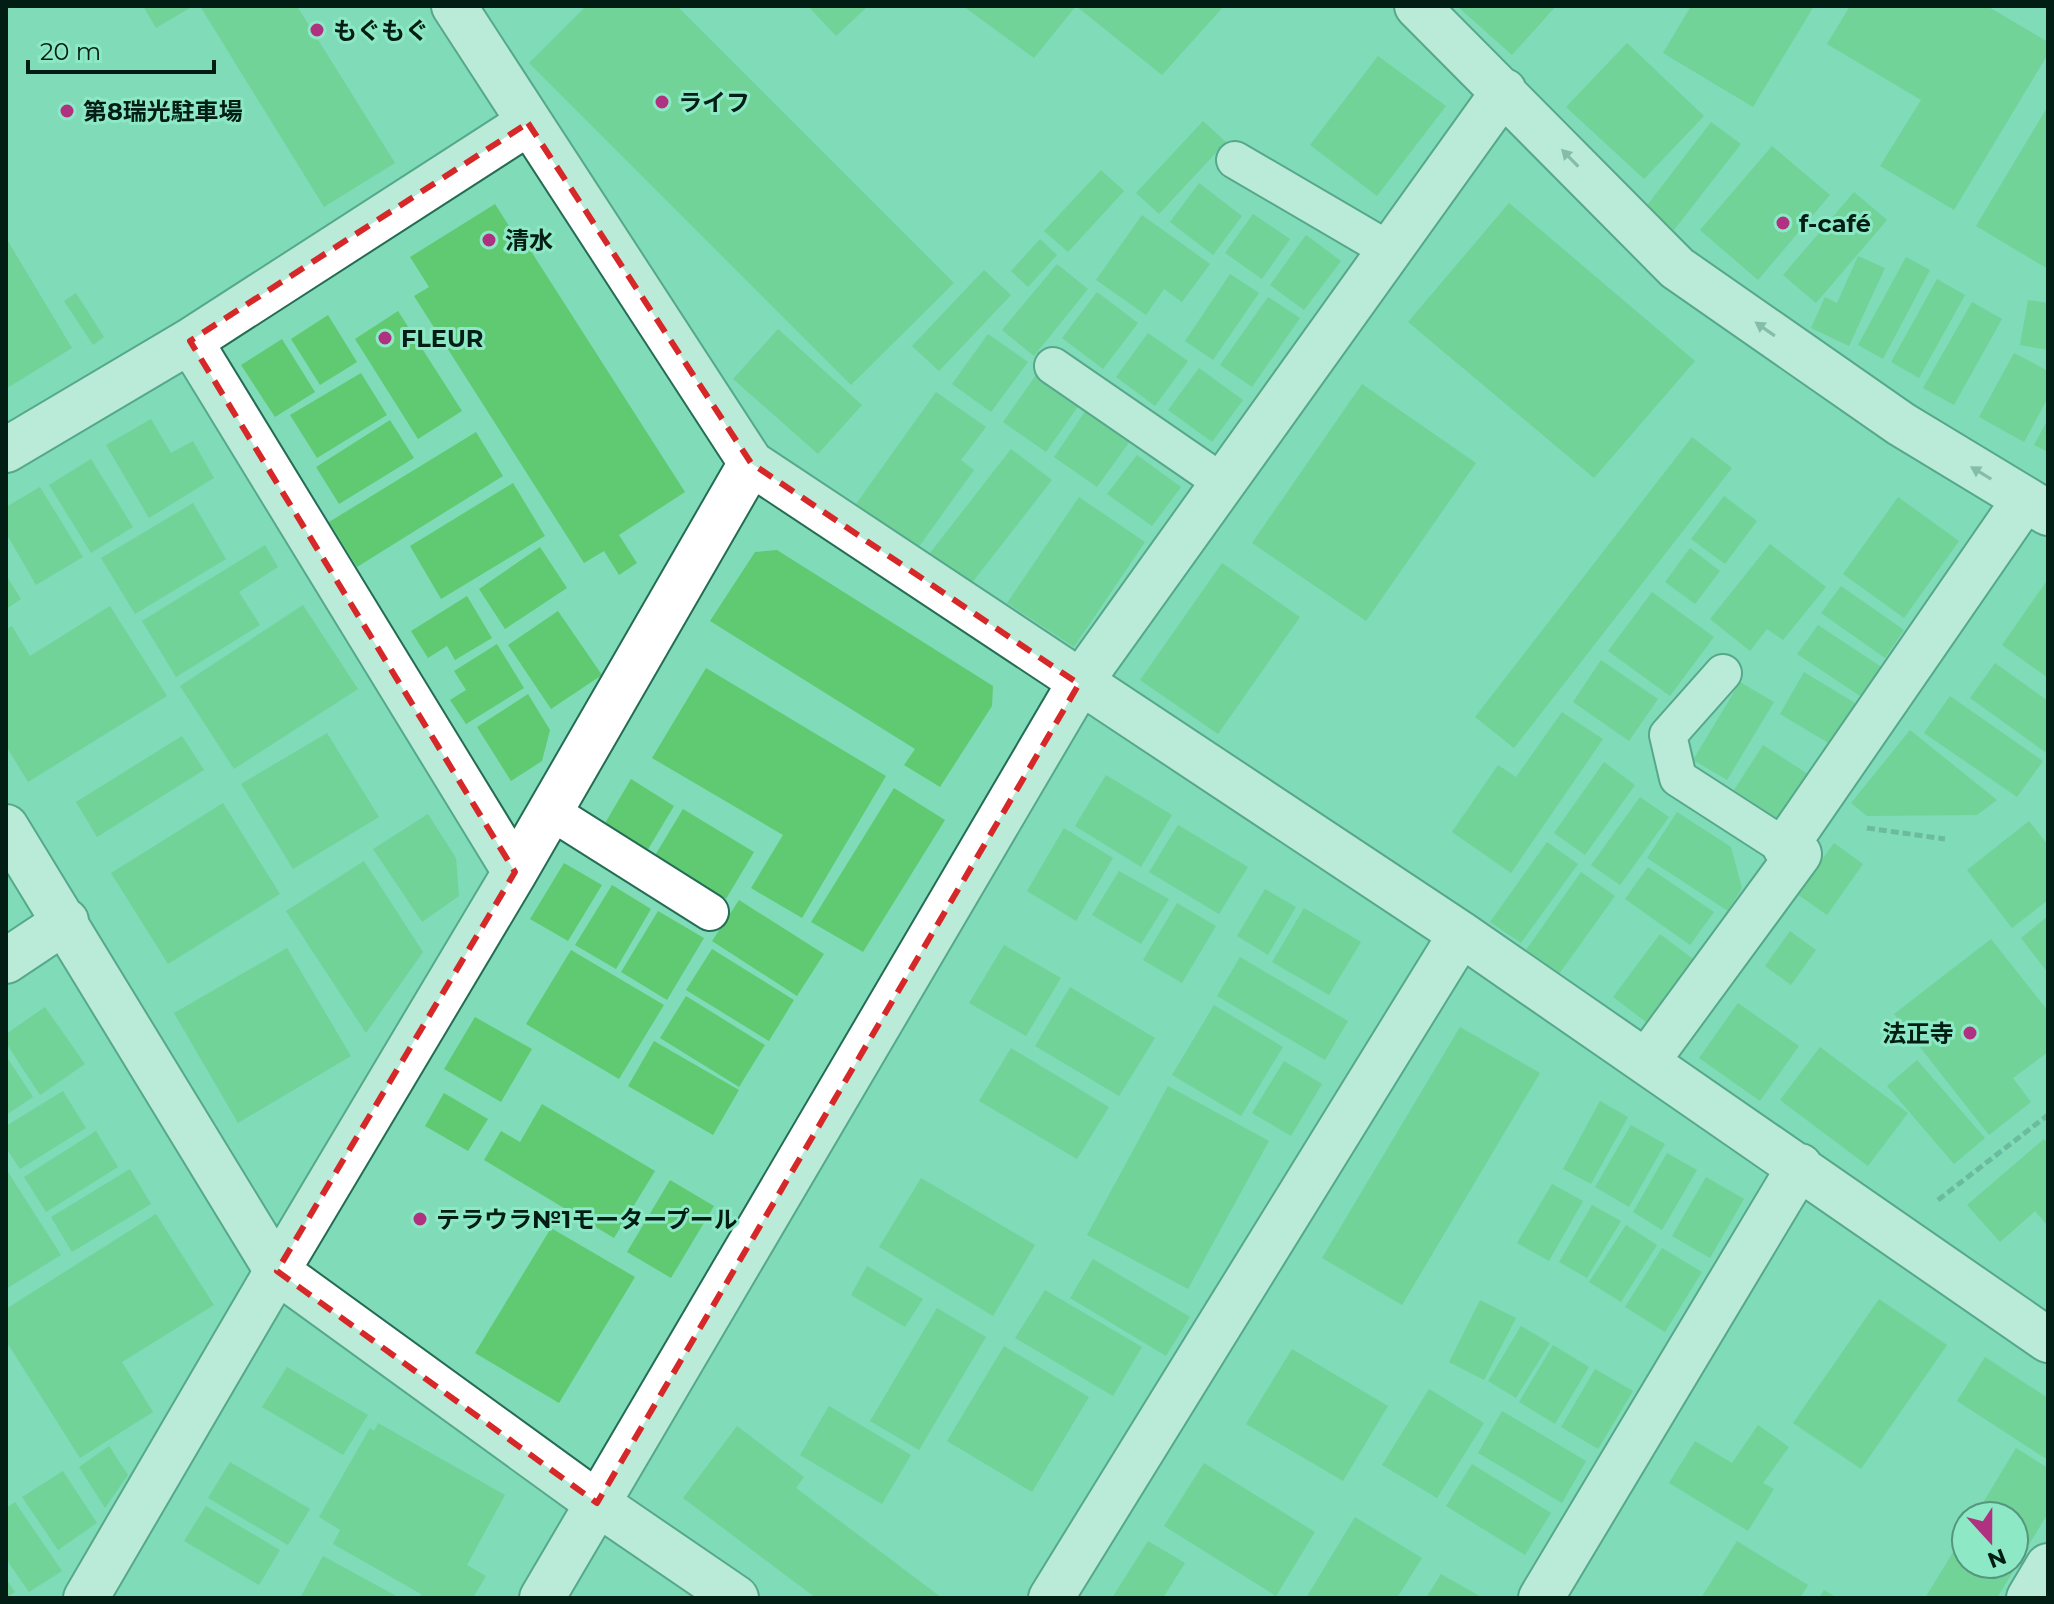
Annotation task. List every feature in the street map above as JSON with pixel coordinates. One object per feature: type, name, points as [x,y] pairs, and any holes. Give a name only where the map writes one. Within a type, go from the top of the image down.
[{"type":"street","points":[[454,6],[751,463],[1079,684],[1461,934],[2048,1340]]},
{"type":"street","points":[[1417,6],[1677,268],[1901,424],[2036,506],[1794,833],[1799,854],[1647,1061]]},
{"type":"street","points":[[542,1598],[1079,684],[1504,91]]},
{"type":"street","points":[[6,450],[190,341],[528,123]]},
{"type":"street","points":[[190,341],[515,872]]},
{"type":"street","points":[[86,1598],[515,872],[751,463]]},
{"type":"street","points":[[6,827],[277,1271],[597,1503],[736,1598]]},
{"type":"street","points":[[6,961],[66,921]]},
{"type":"street","points":[[1051,1598],[1461,934]]},
{"type":"street","points":[[1541,1598],[1800,1166]]},
{"type":"street","points":[[2029,1598],[2048,1566]]},
{"type":"lane","points":[[1235,160],[1389,250]]},
{"type":"lane","points":[[1053,366],[1223,483]]},
{"type":"lane","points":[[1723,673],[1668,735],[1678,778],[1794,833]]},
{"type":"lane","points":[[550,811],[710,912]]},
{"type":"path","points":[[1794,833],[1945,839]]},
{"type":"path","points":[[1895,1234],[2048,1115]]},
{"type":"highlighted area","points":[[528,123],[751,463],[1079,684],[597,1503],[277,1271],[515,872],[190,341]]},
{"type":"building","points":[[143,6],[193,6],[156,28]]},
{"type":"building","points":[[200,6],[297,6],[395,163],[324,207]]},
{"type":"building","points":[[586,6],[677,6],[954,283],[851,385],[529,63]]},
{"type":"building","points":[[808,6],[868,6],[836,36]]},
{"type":"building","points":[[963,6],[1076,6],[1034,58]]},
{"type":"building","points":[[1076,6],[1224,6],[1162,75]]},
{"type":"building","points":[[1457,6],[1556,6],[1512,55]]},
{"type":"building","points":[[1691,6],[1814,6],[1753,107],[1663,53]]},
{"type":"building","points":[[1850,6],[1987,6],[2048,42],[2048,54],[1954,210],[1880,166],[1921,100],[1827,44]]},
{"type":"building","points":[[1627,43],[1704,116],[1644,179],[1566,107]]},
{"type":"building","points":[[1378,56],[1446,106],[1377,196],[1310,145]]},
{"type":"building","points":[[2048,106],[2048,269],[1976,226]]},
{"type":"building","points":[[1203,121],[1226,142],[1159,214],[1136,193]]},
{"type":"building","points":[[1711,122],[1741,144],[1674,230],[1645,208]]},
{"type":"building","points":[[1772,146],[1830,195],[1758,280],[1700,230]]},
{"type":"building","points":[[1101,170],[1124,191],[1068,252],[1044,231]]},
{"type":"building","points":[[1199,183],[1242,216],[1213,255],[1170,222]]},
{"type":"building","points":[[1854,192],[1887,220],[1816,303],[1783,275]]},
{"type":"building","points":[[1509,203],[1695,361],[1594,478],[1408,322]]},
{"type":"building","points":[[495,204],[516,237],[520,234],[685,492],[619,535],[637,563],[619,575],[604,551],[584,563],[414,296],[429,287],[410,257]]},
{"type":"building","points":[[1253,214],[1290,239],[1262,279],[1225,253]]},
{"type":"building","points":[[1142,215],[1210,264],[1182,302],[1164,289],[1146,315],[1096,280]]},
{"type":"building","points":[[1306,235],[1341,261],[1304,310],[1270,285]]},
{"type":"building","points":[[6,238],[72,348],[9,387],[6,382]]},
{"type":"building","points":[[1040,239],[1057,255],[1028,287],[1011,271]]},
{"type":"building","points":[[1858,256],[1885,268],[1849,346],[1811,328],[1825,297],[1837,303]]},
{"type":"building","points":[[1906,257],[1930,270],[1883,359],[1858,345]]},
{"type":"building","points":[[1057,264],[1088,289],[1034,356],[1002,330]]},
{"type":"building","points":[[984,270],[1011,295],[939,371],[912,346]]},
{"type":"building","points":[[1230,274],[1259,293],[1213,360],[1185,341]]},
{"type":"building","points":[[1937,279],[1965,295],[1919,378],[1891,362]]},
{"type":"building","points":[[1097,292],[1138,323],[1103,369],[1062,338]]},
{"type":"building","points":[[76,293],[104,337],[93,345],[64,301]]},
{"type":"building","points":[[1268,297],[1300,318],[1252,387],[1220,365]]},
{"type":"building","points":[[2028,300],[2048,303],[2048,350],[2020,345]]},
{"type":"building","points":[[1972,302],[2002,319],[1954,405],[1923,388]]},
{"type":"building","points":[[398,311],[462,411],[418,439],[355,339]]},
{"type":"building","points":[[328,315],[357,362],[320,385],[291,339]]},
{"type":"building","points":[[778,329],[862,405],[818,454],[733,379]]},
{"type":"building","points":[[1148,333],[1188,361],[1155,406],[1116,377]]},
{"type":"building","points":[[988,334],[1028,362],[991,412],[952,384]]},
{"type":"building","points":[[282,339],[315,392],[275,417],[241,365]]},
{"type":"building","points":[[2014,353],[2048,371],[2048,398],[2024,442],[1979,417]]},
{"type":"building","points":[[1199,368],[1243,400],[1212,442],[1168,410]]},
{"type":"building","points":[[361,373],[387,415],[317,458],[290,415]]},
{"type":"building","points":[[1036,375],[1079,405],[1046,452],[1003,422]]},
{"type":"building","points":[[1362,384],[1476,463],[1366,621],[1252,543]]},
{"type":"building","points":[[936,392],[986,427],[961,460],[974,470],[918,548],[856,504]]},
{"type":"building","points":[[1086,410],[1130,441],[1097,487],[1054,457]]},
{"type":"building","points":[[151,419],[171,453],[193,441],[214,478],[149,518],[106,445]]},
{"type":"building","points":[[2048,419],[2048,452],[2034,445]]},
{"type":"building","points":[[390,420],[414,458],[339,504],[316,467]]},
{"type":"building","points":[[476,432],[503,476],[357,567],[329,522]]},
{"type":"building","points":[[1692,437],[1732,468],[1514,748],[1475,717]]},
{"type":"building","points":[[1011,449],[1052,480],[971,584],[930,553]]},
{"type":"building","points":[[1137,455],[1181,487],[1152,526],[1107,494]]},
{"type":"building","points":[[91,459],[133,527],[91,553],[49,485]]},
{"type":"building","points":[[513,483],[545,536],[441,599],[410,546]]},
{"type":"building","points":[[40,487],[83,557],[36,585],[6,533],[6,507]]},
{"type":"building","points":[[1724,496],[1757,521],[1725,564],[1691,539]]},
{"type":"building","points":[[1079,497],[1145,542],[1074,647],[1007,603]]},
{"type":"building","points":[[1898,497],[1959,541],[1904,618],[1843,574]]},
{"type":"building","points":[[193,503],[226,559],[135,614],[101,558]]},
{"type":"building","points":[[1770,544],[1826,587],[1783,640],[1767,629],[1750,651],[1710,619]]},
{"type":"building","points":[[265,545],[278,567],[239,592],[260,625],[176,677],[142,621]]},
{"type":"building","points":[[540,547],[567,588],[505,629],[479,589]]},
{"type":"building","points":[[1690,548],[1720,571],[1695,604],[1665,582]]},
{"type":"building","points":[[777,550],[993,686],[992,706],[940,787],[904,765],[915,749],[710,621],[755,552]]},
{"type":"building","points":[[1222,563],[1300,617],[1218,734],[1140,680]]},
{"type":"building","points":[[6,575],[21,599],[6,609]]},
{"type":"building","points":[[2048,579],[2048,678],[2002,645]]},
{"type":"building","points":[[1841,586],[1904,630],[1885,658],[1821,613]]},
{"type":"building","points":[[1652,592],[1714,637],[1670,696],[1608,651]]},
{"type":"building","points":[[467,596],[492,638],[455,660],[447,646],[428,658],[411,631]]},
{"type":"building","points":[[303,605],[358,689],[234,769],[180,686]]},
{"type":"building","points":[[110,606],[167,696],[28,782],[6,746],[6,629],[12,626],[30,656]]},
{"type":"building","points":[[558,611],[602,675],[551,709],[508,645]]},
{"type":"building","points":[[1818,625],[1883,668],[1863,698],[1797,654]]},
{"type":"building","points":[[497,644],[524,688],[466,724],[450,700],[466,690],[454,671]]},
{"type":"building","points":[[1601,660],[1658,699],[1629,741],[1573,702]]},
{"type":"building","points":[[1995,663],[2048,701],[2048,747],[2045,752],[1970,698]]},
{"type":"building","points":[[706,668],[886,776],[802,918],[751,888],[783,835],[652,758]]},
{"type":"building","points":[[1804,672],[1860,706],[1835,747],[1780,714]]},
{"type":"building","points":[[1740,682],[1774,702],[1727,780],[1693,760]]},
{"type":"building","points":[[528,694],[550,730],[542,761],[511,781],[477,727]]},
{"type":"building","points":[[1950,696],[2043,761],[2017,797],[1924,733]]},
{"type":"building","points":[[1562,712],[1603,739],[1511,873],[1452,832],[1498,765],[1516,777]]},
{"type":"building","points":[[1910,730],[1997,800],[1977,815],[1867,816],[1851,803]]},
{"type":"building","points":[[327,733],[379,817],[293,869],[241,784]]},
{"type":"building","points":[[182,736],[204,770],[97,837],[76,802]]},
{"type":"building","points":[[1763,745],[1814,778],[1784,823],[1734,790]]},
{"type":"building","points":[[1604,762],[1635,785],[1585,855],[1554,833]]},
{"type":"building","points":[[1106,775],[1172,815],[1141,867],[1075,826]]},
{"type":"building","points":[[631,779],[674,806],[644,856],[601,830]]},
{"type":"building","points":[[894,788],[945,820],[863,952],[811,922]]},
{"type":"building","points":[[1640,797],[1669,817],[1620,885],[1591,865]]},
{"type":"building","points":[[223,803],[280,894],[168,964],[111,873]]},
{"type":"building","points":[[683,809],[754,852],[726,899],[654,857]]},
{"type":"building","points":[[1677,812],[1731,847],[1742,888],[1728,911],[1647,858]]},
{"type":"building","points":[[428,814],[456,858],[459,896],[422,922],[373,849]]},
{"type":"building","points":[[2029,821],[2048,845],[2048,900],[2012,928],[1967,870]]},
{"type":"building","points":[[1178,825],[1248,867],[1219,914],[1149,872]]},
{"type":"building","points":[[1064,828],[1113,858],[1076,921],[1027,891]]},
{"type":"building","points":[[1547,842],[1578,864],[1521,943],[1490,922]]},
{"type":"building","points":[[1834,843],[1863,864],[1827,915],[1797,894]]},
{"type":"building","points":[[364,861],[423,952],[366,1033],[286,911]]},
{"type":"building","points":[[564,863],[602,885],[568,941],[530,919]]},
{"type":"building","points":[[1648,867],[1714,912],[1690,945],[1625,899]]},
{"type":"building","points":[[1119,871],[1169,899],[1141,944],[1092,915]]},
{"type":"building","points":[[1581,872],[1615,896],[1559,974],[1526,950]]},
{"type":"building","points":[[612,885],[651,909],[616,969],[575,945]]},
{"type":"building","points":[[1265,889],[1296,907],[1268,955],[1237,936]]},
{"type":"building","points":[[739,900],[824,954],[797,996],[712,941]]},
{"type":"building","points":[[1177,903],[1216,926],[1182,983],[1143,960]]},
{"type":"building","points":[[1304,908],[1361,942],[1329,995],[1272,962]]},
{"type":"building","points":[[658,911],[704,938],[667,1000],[621,972]]},
{"type":"building","points":[[2048,916],[2048,973],[2021,938]]},
{"type":"building","points":[[1790,931],[1816,950],[1791,985],[1765,966]]},
{"type":"building","points":[[1660,934],[1693,959],[1646,1022],[1613,997]]},
{"type":"building","points":[[1991,939],[2048,1011],[2048,1052],[2013,1078],[2031,1102],[1989,1135],[1894,1014]]},
{"type":"building","points":[[1004,945],[1061,978],[1026,1036],[969,1003]]},
{"type":"building","points":[[287,948],[351,1056],[238,1123],[174,1013]]},
{"type":"building","points":[[712,949],[794,1000],[769,1041],[686,990]]},
{"type":"building","points":[[571,950],[664,1005],[619,1079],[526,1024]]},
{"type":"building","points":[[1240,957],[1348,1021],[1325,1060],[1217,996]]},
{"type":"building","points":[[1070,987],[1155,1038],[1119,1096],[1035,1046]]},
{"type":"building","points":[[686,996],[765,1045],[739,1087],[660,1038]]},
{"type":"building","points":[[1738,1003],[1799,1046],[1760,1101],[1699,1058]]},
{"type":"building","points":[[1214,1005],[1283,1047],[1241,1116],[1172,1075]]},
{"type":"building","points":[[45,1007],[85,1064],[40,1095],[6,1043],[6,1034]]},
{"type":"building","points":[[475,1017],[532,1049],[501,1102],[444,1069]]},
{"type":"building","points":[[1460,1027],[1540,1073],[1402,1305],[1322,1258]]},
{"type":"building","points":[[654,1041],[739,1090],[713,1135],[628,1086]]},
{"type":"building","points":[[1820,1047],[1908,1113],[1868,1166],[1780,1100]]},
{"type":"building","points":[[1011,1048],[1109,1107],[1077,1159],[979,1101]]},
{"type":"building","points":[[6,1056],[33,1097],[6,1115]]},
{"type":"building","points":[[1917,1060],[1985,1138],[1954,1164],[1887,1086]]},
{"type":"building","points":[[1284,1061],[1322,1084],[1291,1136],[1252,1113]]},
{"type":"building","points":[[1168,1086],[1269,1141],[1188,1289],[1087,1235]]},
{"type":"building","points":[[63,1091],[86,1128],[20,1169],[6,1148],[6,1126]]},
{"type":"building","points":[[444,1093],[488,1119],[468,1151],[425,1126]]},
{"type":"building","points":[[1600,1101],[1628,1117],[1591,1184],[1563,1169]]},
{"type":"building","points":[[542,1104],[655,1171],[614,1238],[484,1160],[501,1131],[520,1142]]},
{"type":"building","points":[[1631,1125],[1665,1144],[1629,1207],[1595,1187]]},
{"type":"building","points":[[96,1131],[118,1167],[46,1212],[24,1177]]},
{"type":"building","points":[[2044,1139],[2048,1144],[2048,1226],[2035,1211],[2000,1242],[1967,1205]]},
{"type":"building","points":[[1667,1153],[1697,1170],[1662,1230],[1633,1212]]},
{"type":"building","points":[[6,1169],[61,1255],[6,1289]]},
{"type":"building","points":[[130,1169],[151,1204],[72,1252],[51,1217]]},
{"type":"building","points":[[1706,1177],[1744,1199],[1710,1258],[1672,1236]]},
{"type":"building","points":[[921,1178],[1035,1245],[993,1316],[879,1247]]},
{"type":"building","points":[[670,1180],[714,1206],[671,1278],[627,1252]]},
{"type":"building","points":[[1552,1184],[1583,1201],[1549,1261],[1517,1243]]},
{"type":"building","points":[[1592,1205],[1621,1221],[1587,1278],[1559,1262]]},
{"type":"building","points":[[156,1214],[214,1305],[122,1362],[153,1412],[80,1458],[6,1341],[6,1309]]},
{"type":"building","points":[[1626,1225],[1657,1245],[1621,1302],[1589,1282]]},
{"type":"building","points":[[551,1228],[635,1277],[559,1403],[475,1353]]},
{"type":"building","points":[[1662,1248],[1702,1272],[1665,1332],[1625,1307]]},
{"type":"building","points":[[1093,1259],[1190,1317],[1166,1356],[1070,1298]]},
{"type":"building","points":[[867,1266],[923,1299],[905,1327],[851,1295]]},
{"type":"building","points":[[1045,1290],[1142,1347],[1113,1396],[1015,1338]]},
{"type":"building","points":[[1879,1299],[1947,1345],[1861,1469],[1793,1423]]},
{"type":"building","points":[[1480,1300],[1516,1318],[1484,1380],[1449,1362]]},
{"type":"building","points":[[937,1308],[986,1337],[919,1450],[870,1421]]},
{"type":"building","points":[[1521,1326],[1550,1343],[1516,1398],[1488,1381]]},
{"type":"building","points":[[1553,1345],[1589,1367],[1555,1424],[1519,1402]]},
{"type":"building","points":[[1004,1346],[1089,1397],[1032,1492],[947,1441]]},
{"type":"building","points":[[1292,1349],[1388,1406],[1343,1481],[1246,1424]]},
{"type":"building","points":[[1985,1357],[2048,1398],[2048,1460],[1957,1401]]},
{"type":"building","points":[[287,1367],[368,1415],[343,1455],[262,1407]]},
{"type":"building","points":[[1595,1369],[1633,1391],[1598,1449],[1561,1427]]},
{"type":"building","points":[[1429,1389],[1484,1423],[1437,1498],[1382,1465]]},
{"type":"building","points":[[829,1406],[911,1455],[882,1504],[800,1455]]},
{"type":"building","points":[[1502,1411],[1586,1461],[1562,1503],[1478,1453]]},
{"type":"building","points":[[378,1423],[505,1495],[467,1565],[486,1576],[473,1598],[419,1598],[421,1594],[333,1544],[340,1530],[319,1517],[370,1428],[374,1431]]},
{"type":"building","points":[[1758,1425],[1789,1447],[1763,1483],[1774,1489],[1748,1531],[1669,1483],[1695,1441],[1732,1463]]},
{"type":"building","points":[[737,1426],[804,1477],[796,1488],[942,1598],[816,1598],[683,1498]]},
{"type":"building","points":[[109,1446],[128,1475],[105,1508],[79,1467]]},
{"type":"building","points":[[2016,1448],[2048,1468],[2048,1513],[2030,1543],[2030,1500],[1985,1500]]},
{"type":"building","points":[[230,1462],[310,1509],[288,1545],[208,1498]]},
{"type":"building","points":[[1204,1463],[1315,1532],[1276,1596],[1164,1526]]},
{"type":"building","points":[[1472,1464],[1551,1513],[1525,1555],[1446,1506]]},
{"type":"building","points":[[63,1471],[97,1523],[58,1550],[22,1497]]},
{"type":"building","points":[[15,1502],[62,1571],[29,1592],[6,1559],[6,1508]]},
{"type":"building","points":[[206,1506],[280,1550],[259,1585],[184,1541]]},
{"type":"building","points":[[1355,1517],[1422,1558],[1397,1598],[1306,1598]]},
{"type":"building","points":[[1148,1541],[1185,1563],[1163,1598],[1112,1598]]},
{"type":"building","points":[[1737,1541],[1808,1585],[1800,1598],[1701,1598]]},
{"type":"building","points":[[323,1556],[400,1598],[300,1598]]},
{"type":"building","points":[[1950,1557],[1950,1580],[2008,1580],[1997,1598],[1925,1598]]},
{"type":"building","points":[[1441,1574],[1483,1598],[1426,1598]]},
{"type":"building","points":[[6,1579],[15,1592],[6,1598]]},
{"type":"building","points":[[1824,1590],[1837,1598],[1819,1598]]},
{"type":"place","name":"もぐもぐ","points":[[317,30]]},
{"type":"place","name":"ライフ","points":[[662,102]]},
{"type":"place","name":"第8瑞光駐車場","points":[[67,111]]},
{"type":"place","name":"f-café","points":[[1783,223]]},
{"type":"place","name":"清水","points":[[489,240]]},
{"type":"place","name":"FLEUR","points":[[385,338]]},
{"type":"place","name":"法正寺","points":[[1970,1033]]},
{"type":"place","name":"テラウラ№1モータープール","points":[[420,1219]]}]
